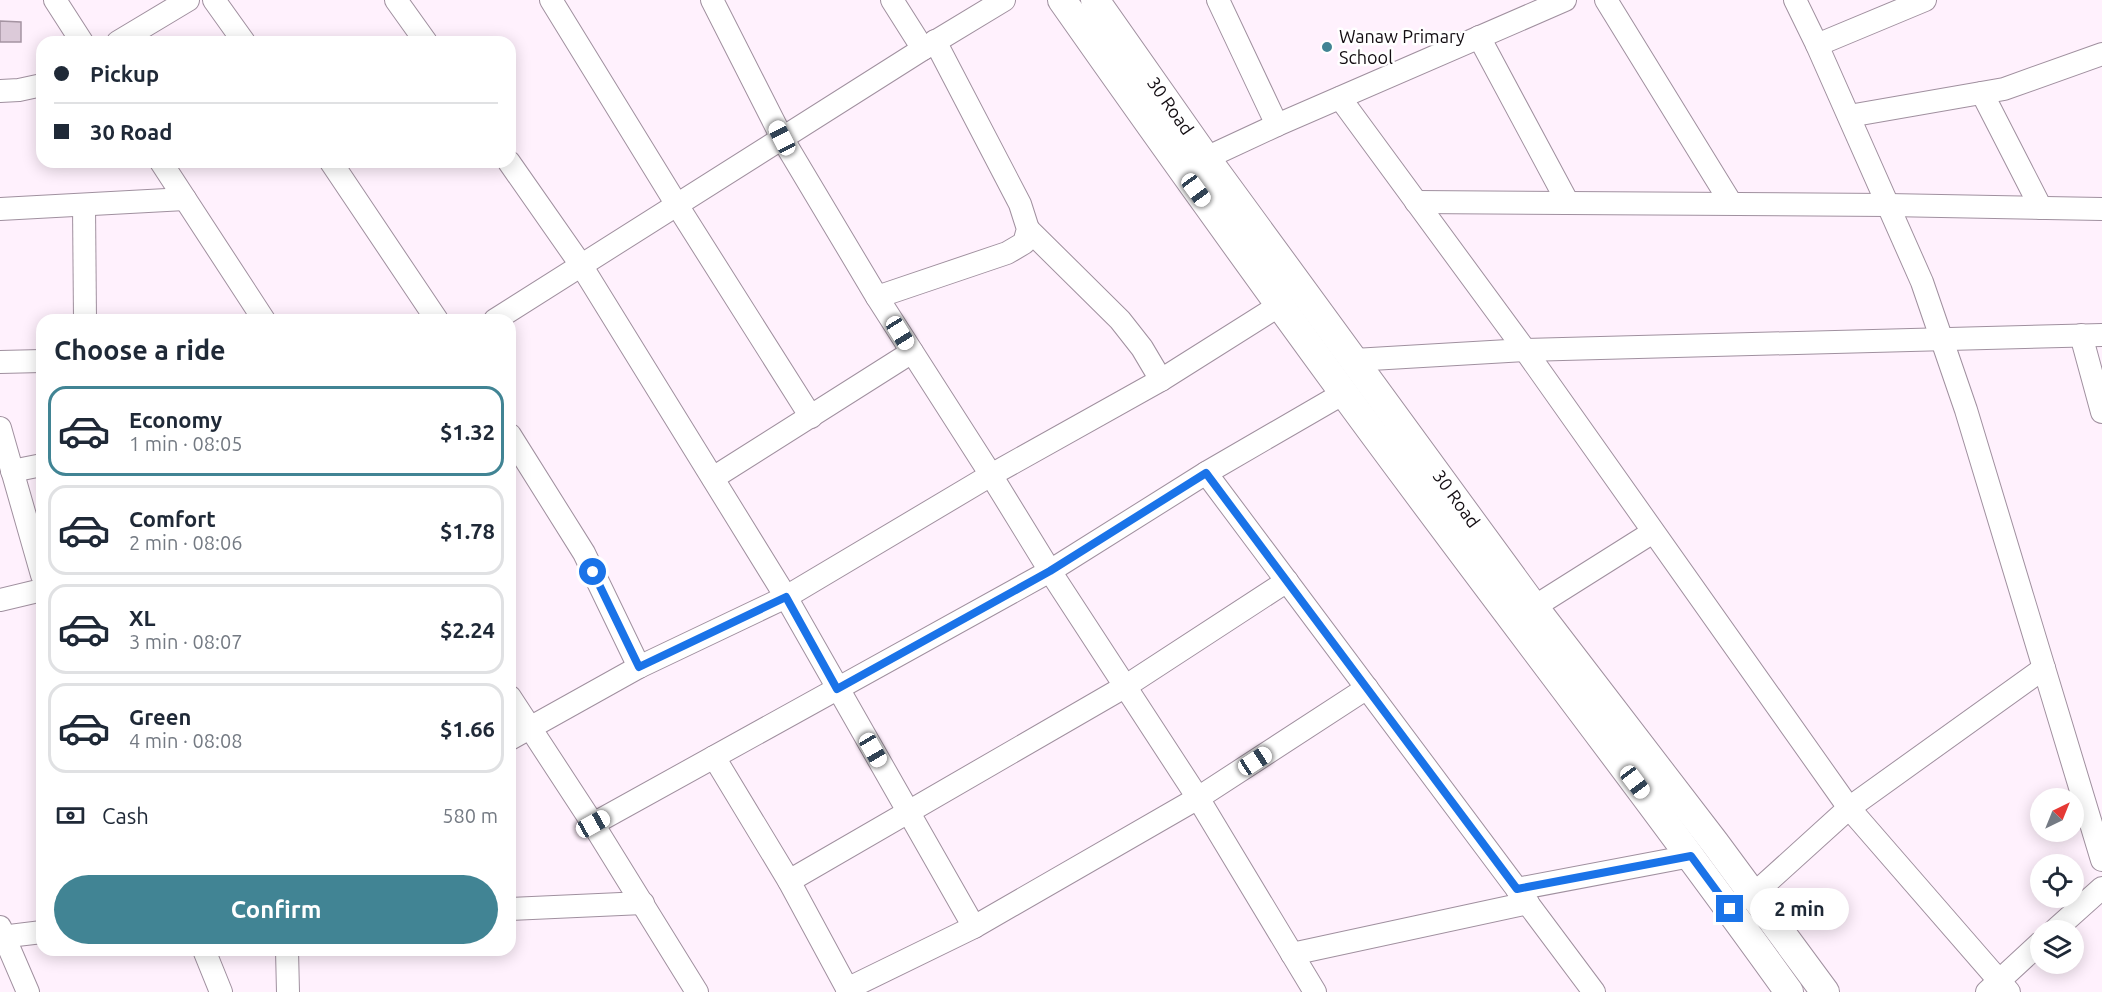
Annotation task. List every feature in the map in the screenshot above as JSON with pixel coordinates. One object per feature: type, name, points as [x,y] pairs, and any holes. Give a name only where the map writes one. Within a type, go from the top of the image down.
[{"type":"main road","name":"30 Road","points":[[1062,0],[1182,171],[1344,393],[1691,856],[1789,992]]},
{"type":"main road","name":"30 Road","points":[[1095,0],[1206,158],[1534,607],[1825,992]]},
{"type":"street","points":[[55,0],[78,36]]},
{"type":"street","points":[[128,36],[188,0]]},
{"type":"street","points":[[214,0],[240,36]]},
{"type":"street","points":[[396,0],[422,36]]},
{"type":"street","points":[[550,0],[676,205],[811,417]]},
{"type":"street","points":[[712,0],[782,138],[877,297],[1050,571],[1198,798],[1315,992]]},
{"type":"street","points":[[892,0],[929,45],[1020,204],[1029,229],[1119,320],[1142,348],[1161,380]]},
{"type":"street","points":[[504,314],[929,45],[1004,0]]},
{"type":"street","points":[[1218,0],[1277,125]]},
{"type":"street","points":[[1206,158],[1565,0]]},
{"type":"street","points":[[1606,0],[1731,203]]},
{"type":"street","points":[[1795,0],[1922,282],[1942,338],[1970,422],[2102,860]]},
{"type":"street","points":[[1817,45],[1924,0]]},
{"type":"street","points":[[1479,37],[1568,203]]},
{"type":"street","points":[[1849,116],[2004,89],[2102,54]]},
{"type":"street","points":[[0,91],[36,86]]},
{"type":"street","points":[[1982,93],[2040,208]]},
{"type":"street","points":[[1340,98],[1525,350],[1849,808],[1998,988],[2030,954]]},
{"type":"street","points":[[165,168],[260,314]]},
{"type":"street","points":[[335,168],[433,314]]},
{"type":"street","points":[[513,168],[581,265],[786,597],[974,927]]},
{"type":"street","points":[[0,209],[185,199]]},
{"type":"street","points":[[1416,202],[1731,203],[2102,209]]},
{"type":"street","points":[[84,205],[85,314]]},
{"type":"street","points":[[877,297],[1007,253],[1024,243],[1029,229]]},
{"type":"street","points":[[516,736],[639,667],[786,597],[991,475],[1161,380],[1280,305]]},
{"type":"street","points":[[1354,360],[1525,350],[2091,335],[2102,412]]},
{"type":"street","points":[[713,478],[912,352]]},
{"type":"street","points":[[0,362],[36,361]]},
{"type":"street","points":[[593,824],[1050,571],[1206,473],[1344,393]]},
{"type":"street","points":[[0,428],[36,554]]},
{"type":"street","points":[[516,445],[584,553],[639,667]]},
{"type":"street","points":[[12,471],[36,466]]},
{"type":"street","points":[[1206,473],[1594,992]]},
{"type":"street","points":[[1534,607],[1653,532]]},
{"type":"street","points":[[789,882],[1126,686],[1287,581]]},
{"type":"street","points":[[0,600],[36,591]]},
{"type":"street","points":[[1753,896],[1849,808],[2044,668]]},
{"type":"street","points":[[714,757],[789,882],[848,990],[974,927],[1198,798],[1367,688]]},
{"type":"street","points":[[516,706],[593,824],[697,992]]},
{"type":"street","points":[[1292,954],[1691,856]]},
{"type":"street","points":[[2066,920],[2102,888]]},
{"type":"street","points":[[516,909],[643,903]]},
{"type":"street","points":[[28,992],[1,933],[36,932]]},
{"type":"street","points":[[206,956],[221,992]]},
{"type":"street","points":[[287,956],[288,992]]},
{"type":"building","points":[[0,21],[21,22],[21,42],[0,42]]},
{"type":"place","name":"Wanaw Primary School","points":[[1327,47]]},
{"type":"route","points":[[593,572],[639,667],[786,597],[837,689],[1050,571],[1206,473],[1517,889],[1691,856],[1730,909]]}]
